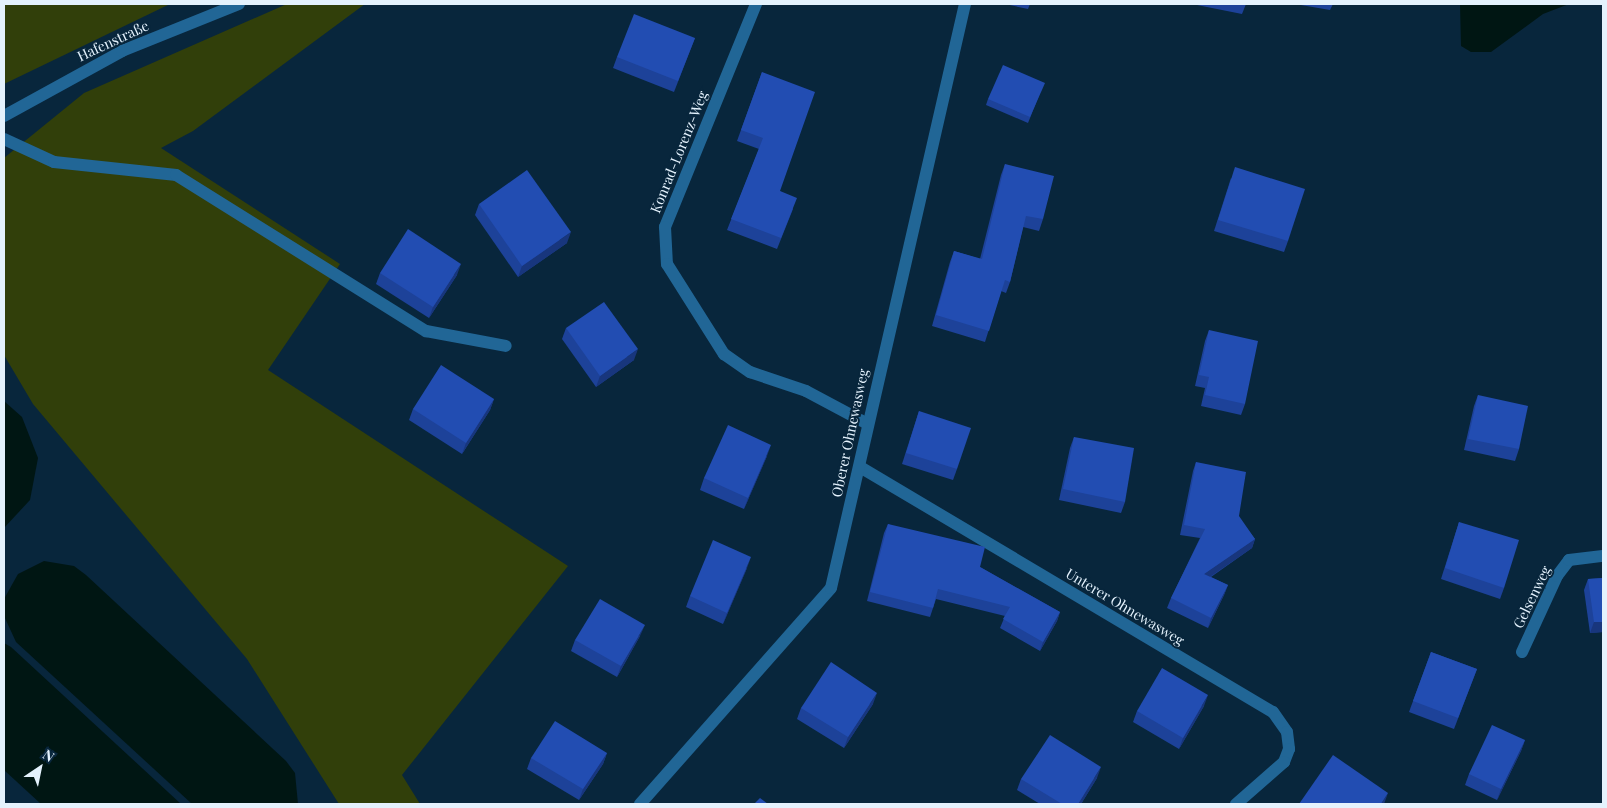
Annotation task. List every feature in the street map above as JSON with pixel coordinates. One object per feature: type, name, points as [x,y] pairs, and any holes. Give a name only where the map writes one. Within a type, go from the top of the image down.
[{"type":"street","name":"Hafenstraße","points":[[4,116],[122,51],[239,4]]},
{"type":"street","name":"Konrad-Lorenz-Weg","points":[[756,4],[665,227],[667,264],[724,354],[750,372],[806,391],[866,422]]},
{"type":"street","name":"Oberer Ohnewasweg","points":[[640,804],[830,588],[860,467],[866,422],[965,4]]},
{"type":"street","points":[[4,138],[54,162],[176,175],[426,331],[506,346]]},
{"type":"street","name":"Unterer Ohnewasweg","points":[[860,467],[1274,712],[1287,732],[1289,750],[1284,762],[1236,804]]},
{"type":"street","name":"Gelsenweg","points":[[1522,652],[1557,576],[1569,560],[1603,556]]},
{"type":"green space","points":[[4,4],[170,4],[4,84]]},
{"type":"green space","points":[[287,4],[365,4],[193,131],[161,148],[340,264],[268,370],[568,566],[402,775],[420,804],[339,804],[247,659],[33,404],[4,355],[4,158],[84,93]]},
{"type":"shaded area","points":[[1460,4],[1569,4],[1543,14],[1491,52],[1471,52],[1461,46]]},
{"type":"shaded area","points":[[4,401],[22,417],[38,458],[30,500],[4,528]]},
{"type":"shaded area","points":[[44,561],[74,566],[86,575],[286,761],[295,773],[298,804],[192,804],[16,642],[4,616],[4,599],[18,574]]},
{"type":"shaded area","points":[[4,643],[11,647],[181,804],[41,804],[4,770]]},
{"type":"building","points":[[634,14],[695,38],[678,81],[617,57]]},
{"type":"building","points":[[1003,65],[1045,83],[1030,117],[988,99]]},
{"type":"building","points":[[762,72],[815,92],[780,191],[797,198],[781,238],[731,219],[763,138],[741,130]]},
{"type":"building","points":[[1005,164],[1054,176],[1043,219],[1026,216],[1010,282],[1005,280],[989,331],[936,315],[954,251],[982,259]]},
{"type":"building","points":[[1235,167],[1305,189],[1288,241],[1218,220]]},
{"type":"building","points":[[527,170],[571,232],[522,266],[479,204]]},
{"type":"building","points":[[408,229],[461,264],[433,307],[380,273]]},
{"type":"building","points":[[604,302],[638,349],[600,376],[566,328]]},
{"type":"building","points":[[1209,330],[1258,341],[1245,404],[1205,395],[1209,377],[1199,375]]},
{"type":"building","points":[[441,365],[494,399],[466,443],[413,409]]},
{"type":"building","points":[[1478,395],[1528,406],[1519,449],[1468,439]]},
{"type":"building","points":[[919,411],[971,428],[957,469],[906,453]]},
{"type":"building","points":[[728,425],[771,445],[748,498],[704,478]]},
{"type":"building","points":[[1074,437],[1134,448],[1125,502],[1063,489]]},
{"type":"building","points":[[1196,462],[1246,472],[1239,516],[1255,539],[1204,574],[1228,585],[1211,618],[1171,598],[1205,529],[1184,525]]},
{"type":"building","points":[[1459,522],[1519,540],[1504,588],[1445,568]]},
{"type":"building","points":[[888,524],[985,547],[980,567],[1060,612],[1043,642],[1003,619],[1010,607],[938,589],[933,608],[870,592]]},
{"type":"building","points":[[713,540],[751,557],[727,613],[690,596]]},
{"type":"building","points":[[1603,578],[1603,622],[1594,622],[1588,579]]},
{"type":"building","points":[[600,599],[645,625],[621,666],[575,640]]},
{"type":"building","points":[[1431,652],[1477,669],[1458,718],[1413,701]]},
{"type":"building","points":[[831,662],[877,693],[848,737],[801,708]]},
{"type":"building","points":[[1162,668],[1208,695],[1183,738],[1137,711]]},
{"type":"building","points":[[555,721],[607,753],[583,789],[531,758]]},
{"type":"building","points":[[1492,725],[1525,740],[1501,789],[1469,774]]},
{"type":"building","points":[[1050,735],[1101,767],[1078,804],[1062,804],[1021,779]]},
{"type":"building","points":[[1333,755],[1388,793],[1381,804],[1299,804]]},
{"type":"building","points":[[760,798],[768,804],[754,804]]}]
